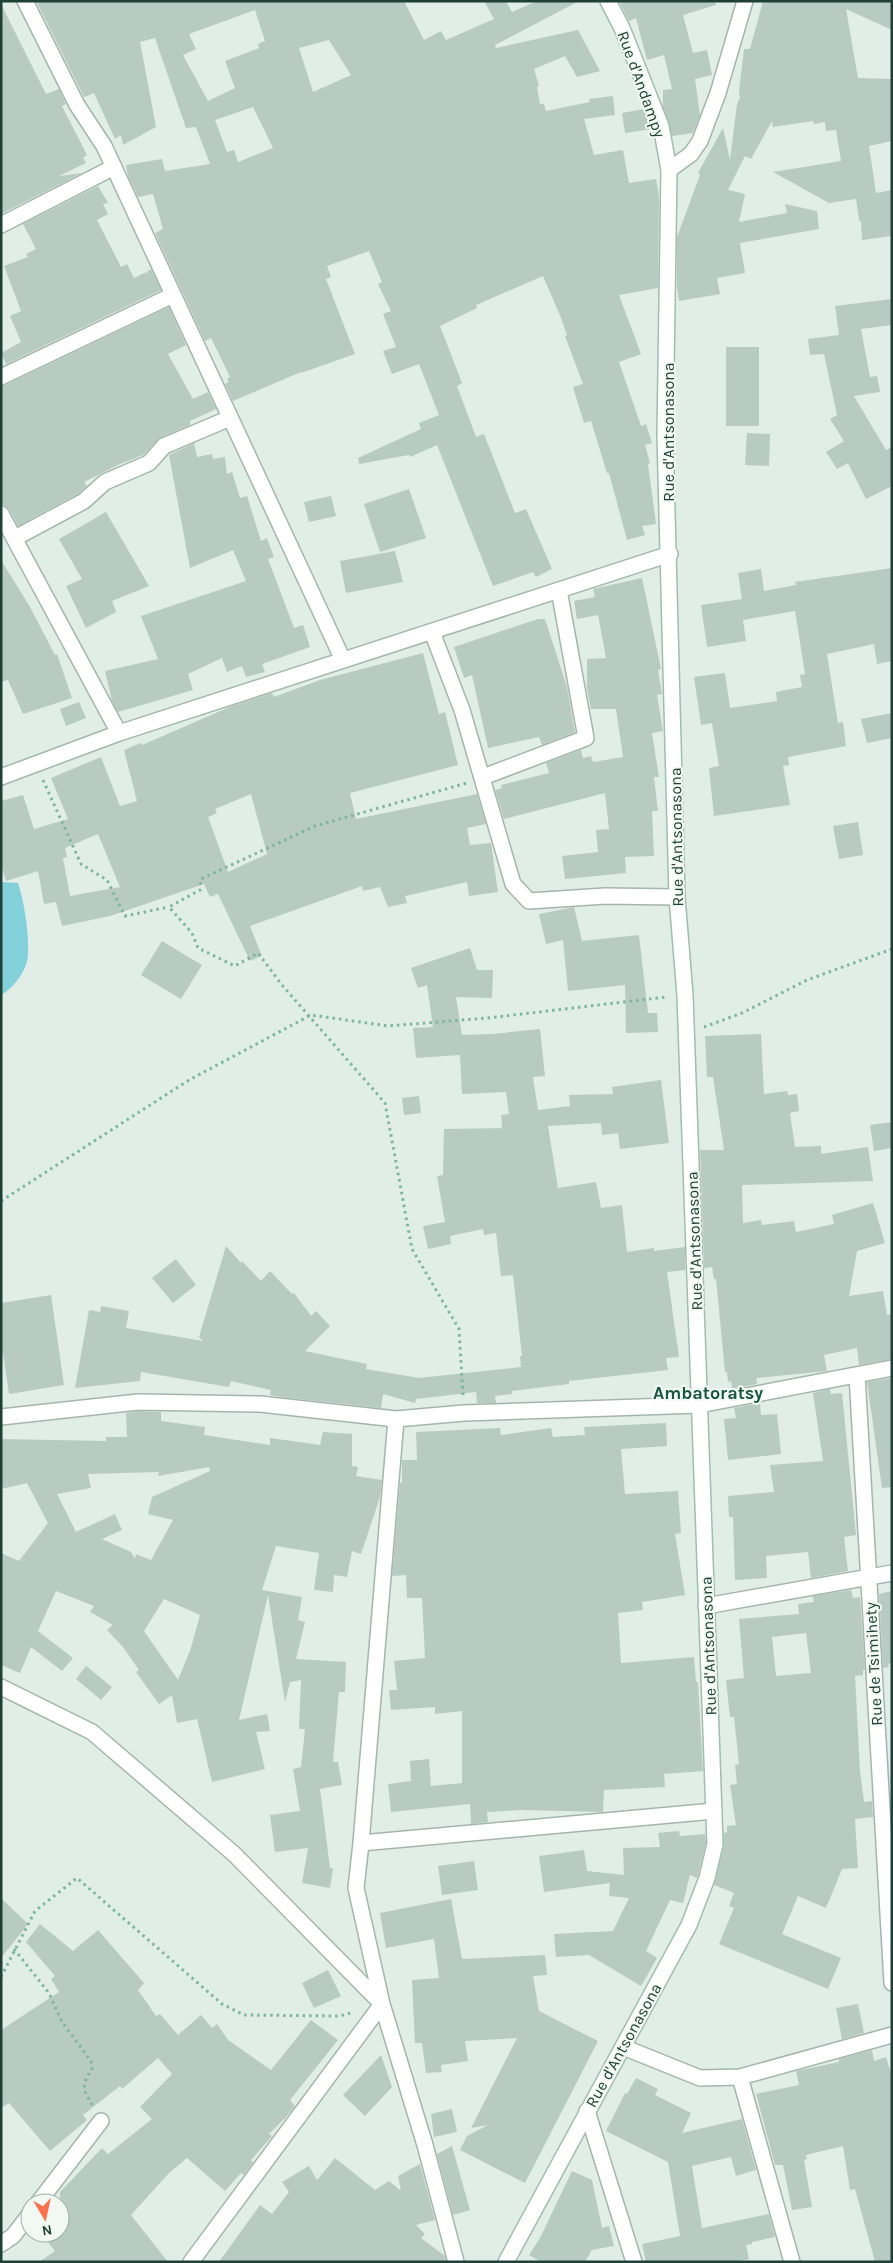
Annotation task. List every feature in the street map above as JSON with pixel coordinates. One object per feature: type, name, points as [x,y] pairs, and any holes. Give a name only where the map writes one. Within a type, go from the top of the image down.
[{"type":"street","points":[[25,1],[77,105],[104,146],[343,660]]},
{"type":"street","name":"Rue d'Andampy","points":[[608,1],[622,28],[661,126],[669,170]]},
{"type":"street","points":[[669,170],[691,154],[700,141],[718,93],[745,1]]},
{"type":"street","points":[[1,225],[114,167]]},
{"type":"street","name":"Rue d'Antsonasona","points":[[506,2262],[689,1925],[708,1878],[715,1844],[685,995],[677,897],[666,436],[669,170]]},
{"type":"street","points":[[1,377],[173,295]]},
{"type":"street","points":[[15,538],[84,501],[105,482],[149,463],[164,446],[230,418]]},
{"type":"street","points":[[1,514],[119,733]]},
{"type":"street","points":[[1,777],[119,733],[670,554]]},
{"type":"street","points":[[483,777],[586,738],[559,590]]},
{"type":"street","points":[[432,632],[462,710],[513,884],[529,901],[605,896],[677,897]]},
{"type":"street","points":[[1,1417],[138,1402],[260,1404],[396,1419],[464,1413],[699,1404],[892,1368]]},
{"type":"street","name":"Rue de Tsimihety","points":[[857,1375],[892,1983]]},
{"type":"street","points":[[396,1419],[356,1888],[382,2004],[425,2145],[456,2262]]},
{"type":"street","points":[[706,1606],[892,1573]]},
{"type":"street","points":[[1,1686],[92,1732],[234,1854],[382,2004]]},
{"type":"street","points":[[361,1842],[714,1811]]},
{"type":"street","points":[[192,2262],[382,2004]]},
{"type":"street","points":[[623,2047],[700,2078],[740,2077],[892,2035]]},
{"type":"street","points":[[740,2077],[792,2262]]},
{"type":"street","points":[[587,2110],[634,2262]]},
{"type":"street","points":[[46,2193],[102,2121]]},
{"type":"street","points":[[1,2244],[13,2236],[20,2227]]},
{"type":"path","points":[[36,764],[81,864],[107,880],[125,916],[169,907],[200,890],[200,879],[315,826],[483,777]]},
{"type":"path","points":[[169,907],[192,933],[198,948],[235,966],[258,953],[282,985],[385,1102],[412,1249],[459,1329],[464,1413]]},
{"type":"path","points":[[686,1033],[742,1013],[807,980],[892,949]]},
{"type":"path","points":[[1,1201],[189,1080],[311,1016],[388,1026],[487,1018],[685,995]]},
{"type":"path","points":[[1,1977],[35,1911],[77,1878],[222,2004],[244,2015],[340,2016],[382,2004]]},
{"type":"path","points":[[14,1949],[49,1993],[62,2022],[91,2061],[92,2069],[84,2082],[83,2090],[102,2121]]},
{"type":"water","points":[[1,882],[18,883],[25,912],[28,958],[22,974],[1,995]]},
{"type":"building","points":[[36,1],[404,1],[424,40],[441,31],[446,40],[494,19],[484,1],[506,1],[512,12],[537,1],[579,1],[495,45],[496,48],[578,30],[600,71],[577,77],[565,56],[534,69],[539,86],[537,87],[540,104],[544,104],[546,111],[590,102],[589,99],[613,96],[615,115],[584,119],[594,155],[623,150],[629,183],[656,179],[659,196],[658,288],[619,295],[641,354],[619,362],[641,426],[646,424],[652,443],[645,445],[650,463],[648,464],[656,524],[642,526],[645,535],[627,540],[609,473],[607,473],[591,421],[584,423],[573,387],[583,384],[565,336],[567,335],[559,313],[543,276],[476,305],[477,308],[440,326],[462,383],[457,386],[476,437],[484,434],[515,513],[526,509],[552,569],[536,577],[533,572],[493,586],[437,445],[410,457],[409,455],[359,464],[358,458],[421,429],[419,423],[439,415],[419,364],[392,374],[383,351],[396,347],[383,314],[391,311],[378,284],[382,282],[369,251],[327,266],[331,277],[326,279],[355,354],[301,372],[233,401],[225,384],[229,382],[227,379],[230,377],[211,338],[205,341],[155,233],[163,229],[153,194],[138,197],[128,176],[126,165],[162,159],[165,171],[210,164],[196,127],[186,128],[155,38],[140,42],[156,127],[123,145],[121,135],[115,139],[94,93],[84,97]],"holes":[[[255,10],[265,41],[258,44],[259,48],[225,61],[235,88],[208,101],[183,55],[196,49],[189,34]],[[329,40],[351,75],[313,92],[299,48]],[[253,107],[273,148],[238,162],[234,150],[227,152],[215,120]]]},
{"type":"building","points":[[619,1],[715,1],[716,5],[683,15],[693,53],[707,50],[712,75],[695,79],[700,115],[693,133],[672,136],[663,107],[663,90],[672,89],[664,55],[647,60],[636,18],[629,21]]},
{"type":"building","points":[[763,1],[892,1],[892,30],[846,9],[858,78],[892,79],[892,141],[869,146],[876,193],[892,190],[892,236],[862,240],[861,222],[859,220],[856,199],[829,203],[773,172],[841,161],[836,130],[826,131],[825,122],[814,124],[813,121],[773,127],[772,121],[751,159],[745,156],[728,190],[745,194],[739,222],[787,213],[785,204],[817,211],[819,229],[740,243],[745,273],[717,278],[720,294],[679,301],[677,287],[677,237],[700,175],[698,173],[723,128],[730,160],[737,104],[740,98],[739,91],[744,49],[750,49]]},
{"type":"building","points":[[1,4],[46,94],[59,89],[66,104],[62,106],[87,155],[83,158],[86,163],[59,176],[82,173],[1,214]]},
{"type":"building","points":[[644,109],[652,129],[625,133],[622,113]]},
{"type":"building","points":[[98,186],[108,203],[103,204],[108,214],[97,220],[121,267],[127,264],[134,278],[146,272],[147,275],[147,272],[151,269],[161,290],[6,364],[1,353],[21,342],[10,316],[21,311],[4,266],[28,257],[26,254],[36,249],[23,224]]},
{"type":"building","points":[[892,299],[892,325],[861,329],[870,377],[877,376],[880,392],[854,396],[886,450],[892,447],[892,486],[866,499],[848,463],[837,469],[826,452],[844,441],[830,419],[837,415],[824,354],[810,355],[808,339],[839,335],[835,306]]},
{"type":"building","points":[[169,307],[186,345],[168,354],[193,399],[208,392],[216,409],[190,421],[190,425],[160,438],[143,455],[84,482],[87,486],[79,493],[18,526],[9,509],[1,503],[1,387]]},
{"type":"building","points":[[726,347],[759,347],[759,426],[726,426]]},
{"type":"building","points":[[747,433],[770,434],[769,466],[745,465]]},
{"type":"building","points":[[194,443],[197,457],[212,454],[213,459],[225,457],[227,474],[232,472],[240,498],[247,496],[261,541],[267,538],[274,557],[268,559],[294,628],[303,625],[310,647],[262,664],[265,672],[246,677],[242,666],[227,672],[222,658],[188,674],[193,690],[118,712],[112,701],[105,671],[158,659],[141,616],[246,581],[233,550],[190,568],[169,455]]},
{"type":"building","points":[[409,489],[426,538],[380,552],[364,504]]},
{"type":"building","points":[[331,496],[336,516],[309,522],[304,502]]},
{"type":"building","points":[[106,512],[149,586],[112,601],[116,612],[86,628],[66,586],[82,579],[59,539]]},
{"type":"building","points":[[395,551],[403,582],[346,593],[340,561]]},
{"type":"building","points":[[1,560],[30,607],[55,655],[57,654],[72,698],[23,714],[8,680],[1,682]]},
{"type":"building","points":[[892,568],[892,661],[877,664],[874,644],[827,654],[838,723],[843,722],[846,746],[788,757],[789,765],[783,766],[790,805],[714,816],[709,768],[719,766],[712,723],[701,725],[694,677],[725,673],[730,708],[777,701],[776,692],[802,687],[800,675],[805,674],[795,611],[743,620],[746,641],[707,647],[701,605],[742,599],[738,573],[761,569],[764,591],[796,585],[795,582]]},
{"type":"building","points":[[642,578],[661,669],[658,670],[662,694],[657,695],[663,731],[652,733],[659,777],[654,777],[658,811],[652,811],[654,856],[625,857],[626,873],[565,879],[562,856],[598,852],[596,830],[609,829],[605,793],[504,819],[495,790],[502,788],[501,785],[549,773],[546,763],[581,750],[583,758],[591,756],[593,762],[623,757],[616,709],[591,709],[587,688],[587,659],[606,658],[598,615],[577,619],[574,601],[595,597],[593,589]]},
{"type":"building","points":[[538,619],[545,619],[567,687],[575,732],[542,745],[539,737],[488,748],[472,675],[464,678],[454,647]]},
{"type":"building","points":[[423,653],[439,714],[445,712],[458,765],[350,793],[356,819],[477,794],[486,824],[467,828],[470,845],[491,843],[498,892],[469,896],[467,882],[405,896],[407,903],[388,907],[380,887],[363,891],[362,886],[250,926],[262,956],[250,961],[218,894],[210,897],[204,884],[110,916],[62,926],[56,902],[44,904],[38,871],[6,881],[1,864],[1,801],[23,795],[34,829],[68,819],[51,778],[101,757],[120,806],[137,801],[124,750],[141,743],[142,745],[232,706],[272,693],[274,697],[320,680]],"holes":[[[251,794],[267,854],[228,872],[208,817],[217,813],[215,809]],[[98,834],[120,887],[70,896],[63,858],[67,857],[65,848]]]},
{"type":"building","points":[[79,702],[86,718],[66,726],[60,709]]},
{"type":"building","points":[[892,713],[892,738],[867,743],[861,719]]},
{"type":"building","points":[[858,822],[863,855],[839,859],[833,826]]},
{"type":"building","points":[[574,907],[582,941],[639,935],[648,1013],[657,1013],[658,1032],[626,1033],[625,985],[568,991],[563,940],[546,944],[539,914]]},
{"type":"building","points":[[162,941],[202,965],[181,999],[141,975]]},
{"type":"building","points":[[470,948],[477,970],[493,970],[492,998],[456,997],[462,1035],[540,1029],[545,1076],[533,1077],[538,1110],[570,1106],[569,1095],[613,1094],[612,1087],[661,1080],[669,1143],[620,1149],[618,1133],[602,1135],[601,1123],[548,1126],[558,1188],[596,1182],[601,1208],[622,1205],[627,1252],[654,1248],[654,1251],[685,1247],[685,1270],[667,1272],[679,1357],[666,1358],[668,1370],[569,1381],[569,1384],[512,1391],[512,1394],[495,1396],[496,1403],[477,1403],[476,1392],[416,1399],[415,1403],[383,1394],[381,1408],[281,1397],[270,1395],[271,1390],[231,1381],[229,1387],[141,1372],[140,1381],[75,1388],[89,1310],[100,1312],[101,1306],[129,1311],[126,1328],[203,1341],[199,1337],[226,1246],[261,1281],[270,1271],[292,1294],[294,1293],[311,1316],[316,1311],[330,1326],[305,1351],[367,1364],[366,1369],[419,1378],[521,1367],[520,1356],[522,1356],[513,1275],[501,1276],[496,1233],[484,1235],[483,1229],[450,1236],[451,1244],[428,1249],[423,1226],[445,1222],[437,1176],[443,1175],[444,1129],[511,1128],[502,1128],[501,1115],[509,1114],[506,1092],[462,1094],[460,1055],[416,1058],[413,1028],[433,1027],[427,985],[418,988],[411,968]]},
{"type":"building","points":[[761,1034],[764,1094],[787,1091],[788,1095],[797,1094],[799,1111],[790,1113],[795,1147],[821,1146],[821,1154],[868,1147],[873,1181],[742,1185],[743,1223],[761,1220],[762,1225],[794,1221],[796,1232],[834,1224],[832,1215],[873,1203],[885,1243],[857,1251],[849,1296],[883,1291],[887,1315],[892,1314],[892,1359],[859,1365],[857,1348],[824,1355],[827,1371],[756,1378],[757,1384],[732,1389],[731,1381],[728,1382],[727,1372],[725,1372],[716,1279],[714,1279],[712,1267],[704,1268],[700,1150],[724,1150],[713,1077],[707,1077],[705,1036]]},
{"type":"building","points":[[419,1096],[421,1113],[404,1115],[402,1098]]},
{"type":"building","points":[[892,1122],[892,1148],[874,1151],[870,1125]]},
{"type":"building","points":[[176,1259],[196,1285],[173,1303],[152,1278]]},
{"type":"building","points":[[51,1295],[64,1385],[9,1394],[3,1353],[1,1353],[1,1303]]},
{"type":"building","points":[[892,1378],[892,1487],[882,1488],[867,1382]]},
{"type":"building","points":[[830,1389],[831,1394],[842,1393],[856,1535],[844,1537],[848,1571],[811,1578],[808,1552],[766,1556],[767,1578],[735,1580],[733,1517],[729,1517],[728,1496],[774,1492],[770,1465],[823,1461],[813,1393]]},
{"type":"building","points":[[760,1403],[761,1415],[777,1414],[781,1454],[728,1460],[724,1419],[736,1418],[734,1408]]},
{"type":"building","points":[[138,1411],[161,1412],[161,1421],[205,1427],[204,1435],[270,1445],[270,1438],[320,1445],[323,1432],[352,1434],[352,1466],[358,1467],[356,1476],[382,1480],[380,1497],[361,1554],[352,1551],[347,1577],[334,1575],[333,1592],[314,1590],[319,1553],[276,1546],[262,1590],[302,1597],[298,1620],[305,1622],[296,1659],[346,1662],[345,1692],[339,1692],[333,1762],[338,1762],[342,1785],[320,1789],[330,1868],[333,1868],[330,1888],[302,1883],[308,1848],[275,1852],[270,1815],[300,1811],[293,1769],[301,1767],[305,1729],[299,1729],[301,1680],[290,1682],[285,1702],[268,1595],[239,1720],[267,1714],[270,1731],[256,1732],[265,1769],[212,1782],[197,1719],[177,1723],[172,1695],[159,1704],[136,1672],[139,1670],[123,1647],[107,1630],[113,1625],[90,1612],[94,1606],[56,1591],[38,1631],[73,1658],[62,1671],[31,1647],[20,1673],[1,1665],[1,1553],[19,1561],[48,1523],[27,1483],[1,1489],[1,1439],[106,1441],[106,1437],[127,1437],[126,1413]],"holes":[[[209,1467],[210,1471],[152,1497],[148,1514],[173,1520],[151,1560],[136,1554],[135,1559],[131,1552],[102,1539],[122,1530],[115,1514],[76,1532],[57,1494],[91,1488],[88,1474],[159,1472],[158,1476]],[[164,1599],[200,1615],[191,1648],[178,1680],[144,1631]]]},
{"type":"building","points":[[666,1423],[667,1446],[621,1449],[625,1494],[678,1491],[681,1533],[675,1534],[685,1595],[642,1602],[643,1610],[618,1613],[621,1663],[694,1657],[696,1682],[698,1682],[703,1771],[664,1774],[665,1787],[604,1790],[603,1812],[521,1810],[487,1812],[488,1822],[471,1824],[470,1804],[391,1812],[388,1784],[411,1781],[410,1761],[429,1759],[431,1786],[462,1783],[462,1711],[435,1714],[435,1707],[391,1710],[389,1690],[397,1690],[394,1661],[425,1658],[422,1598],[407,1598],[406,1575],[392,1576],[400,1483],[402,1483],[402,1460],[417,1460],[416,1432],[500,1428],[501,1435],[551,1428],[553,1437],[585,1435],[584,1427]]},
{"type":"building","points":[[851,1590],[853,1598],[860,1597],[865,1670],[863,1670],[863,1675],[855,1676],[860,1771],[864,1802],[872,1801],[873,1817],[855,1819],[858,1868],[842,1869],[826,1908],[798,1896],[782,1934],[841,1958],[828,1989],[719,1944],[734,1908],[729,1906],[734,1893],[714,1885],[724,1846],[724,1833],[727,1832],[727,1826],[736,1825],[730,1785],[737,1784],[735,1765],[739,1764],[734,1717],[730,1717],[726,1680],[744,1678],[739,1619],[799,1614],[798,1604],[814,1602],[813,1596]],"holes":[[[806,1633],[811,1673],[776,1676],[772,1637]]]},
{"type":"building","points":[[892,1591],[892,1663],[888,1664],[889,1667],[883,1668],[879,1594]]},
{"type":"building","points":[[86,1666],[112,1687],[101,1700],[76,1679]]},
{"type":"building","points":[[679,1831],[680,1836],[705,1834],[706,1843],[697,1878],[690,1875],[683,1903],[670,1900],[646,1951],[657,1958],[641,1986],[589,1955],[556,1957],[554,1934],[613,1931],[629,1898],[609,1896],[610,1883],[544,1892],[539,1856],[584,1850],[587,1871],[624,1875],[623,1848],[660,1847],[658,1833]]},
{"type":"building","points":[[474,1861],[478,1890],[442,1895],[438,1866]]},
{"type":"building","points":[[1,1898],[28,1924],[1,1958]]},
{"type":"building","points":[[451,1899],[462,1959],[545,1955],[547,1975],[533,1976],[539,2011],[598,2041],[525,2183],[460,2150],[467,2136],[488,2125],[471,2128],[517,2038],[465,2041],[468,2061],[441,2065],[442,2072],[426,2073],[422,2043],[415,2043],[412,1980],[439,1978],[434,1939],[386,1948],[380,1913]]},
{"type":"building","points":[[40,1924],[73,1951],[98,1930],[144,1983],[138,1990],[156,2016],[160,2014],[178,2035],[201,2015],[212,2028],[217,2024],[228,2040],[271,2070],[311,2020],[338,2040],[290,2100],[295,2106],[269,2134],[272,2136],[251,2160],[253,2162],[244,2175],[241,2173],[225,2191],[187,2158],[170,2172],[131,2215],[168,2262],[39,2262],[55,2251],[49,2243],[70,2243],[70,2193],[60,2192],[102,2148],[108,2154],[152,2119],[140,2107],[172,2074],[158,2058],[122,2089],[120,2086],[83,2115],[87,2120],[50,2151],[9,2103],[1,2108],[1,2030],[59,1992],[51,1979],[55,1976],[26,1942]]},
{"type":"building","points":[[328,1970],[341,1996],[314,2008],[302,1983]]},
{"type":"building","points":[[858,2004],[864,2033],[842,2039],[836,2008]]},
{"type":"building","points":[[872,2050],[874,2061],[886,2057],[892,2076],[892,2262],[875,2262],[855,2189],[850,2190],[843,2146],[806,2155],[807,2159],[804,2160],[812,2207],[792,2210],[783,2165],[775,2165],[756,2094],[799,2085],[796,2071],[839,2062],[839,2059]]},
{"type":"building","points":[[381,2055],[392,2087],[365,2116],[343,2095]]},
{"type":"building","points":[[636,2078],[658,2089],[655,2095],[691,2113],[682,2133],[742,2119],[756,2170],[736,2176],[731,2157],[692,2166],[702,2228],[769,2214],[775,2237],[746,2245],[749,2259],[734,2262],[646,2262],[642,2244],[680,2236],[668,2162],[606,2131],[625,2093],[627,2094]]},
{"type":"building","points":[[452,2109],[457,2132],[434,2137],[431,2114]]},
{"type":"building","points":[[452,2146],[470,2210],[453,2215],[437,2154]]},
{"type":"building","points":[[335,2158],[375,2190],[389,2181],[401,2191],[398,2176],[420,2164],[435,2220],[416,2225],[425,2234],[421,2238],[445,2256],[446,2262],[219,2262],[260,2205],[272,2214],[289,2192],[282,2182],[309,2166],[317,2180]]},
{"type":"building","points":[[572,2171],[592,2180],[602,2228],[609,2226],[614,2246],[592,2250],[585,2262],[541,2262],[529,2255],[540,2238]]},
{"type":"district","name":"Ambatoratsy","points":[[708,1393]]}]
